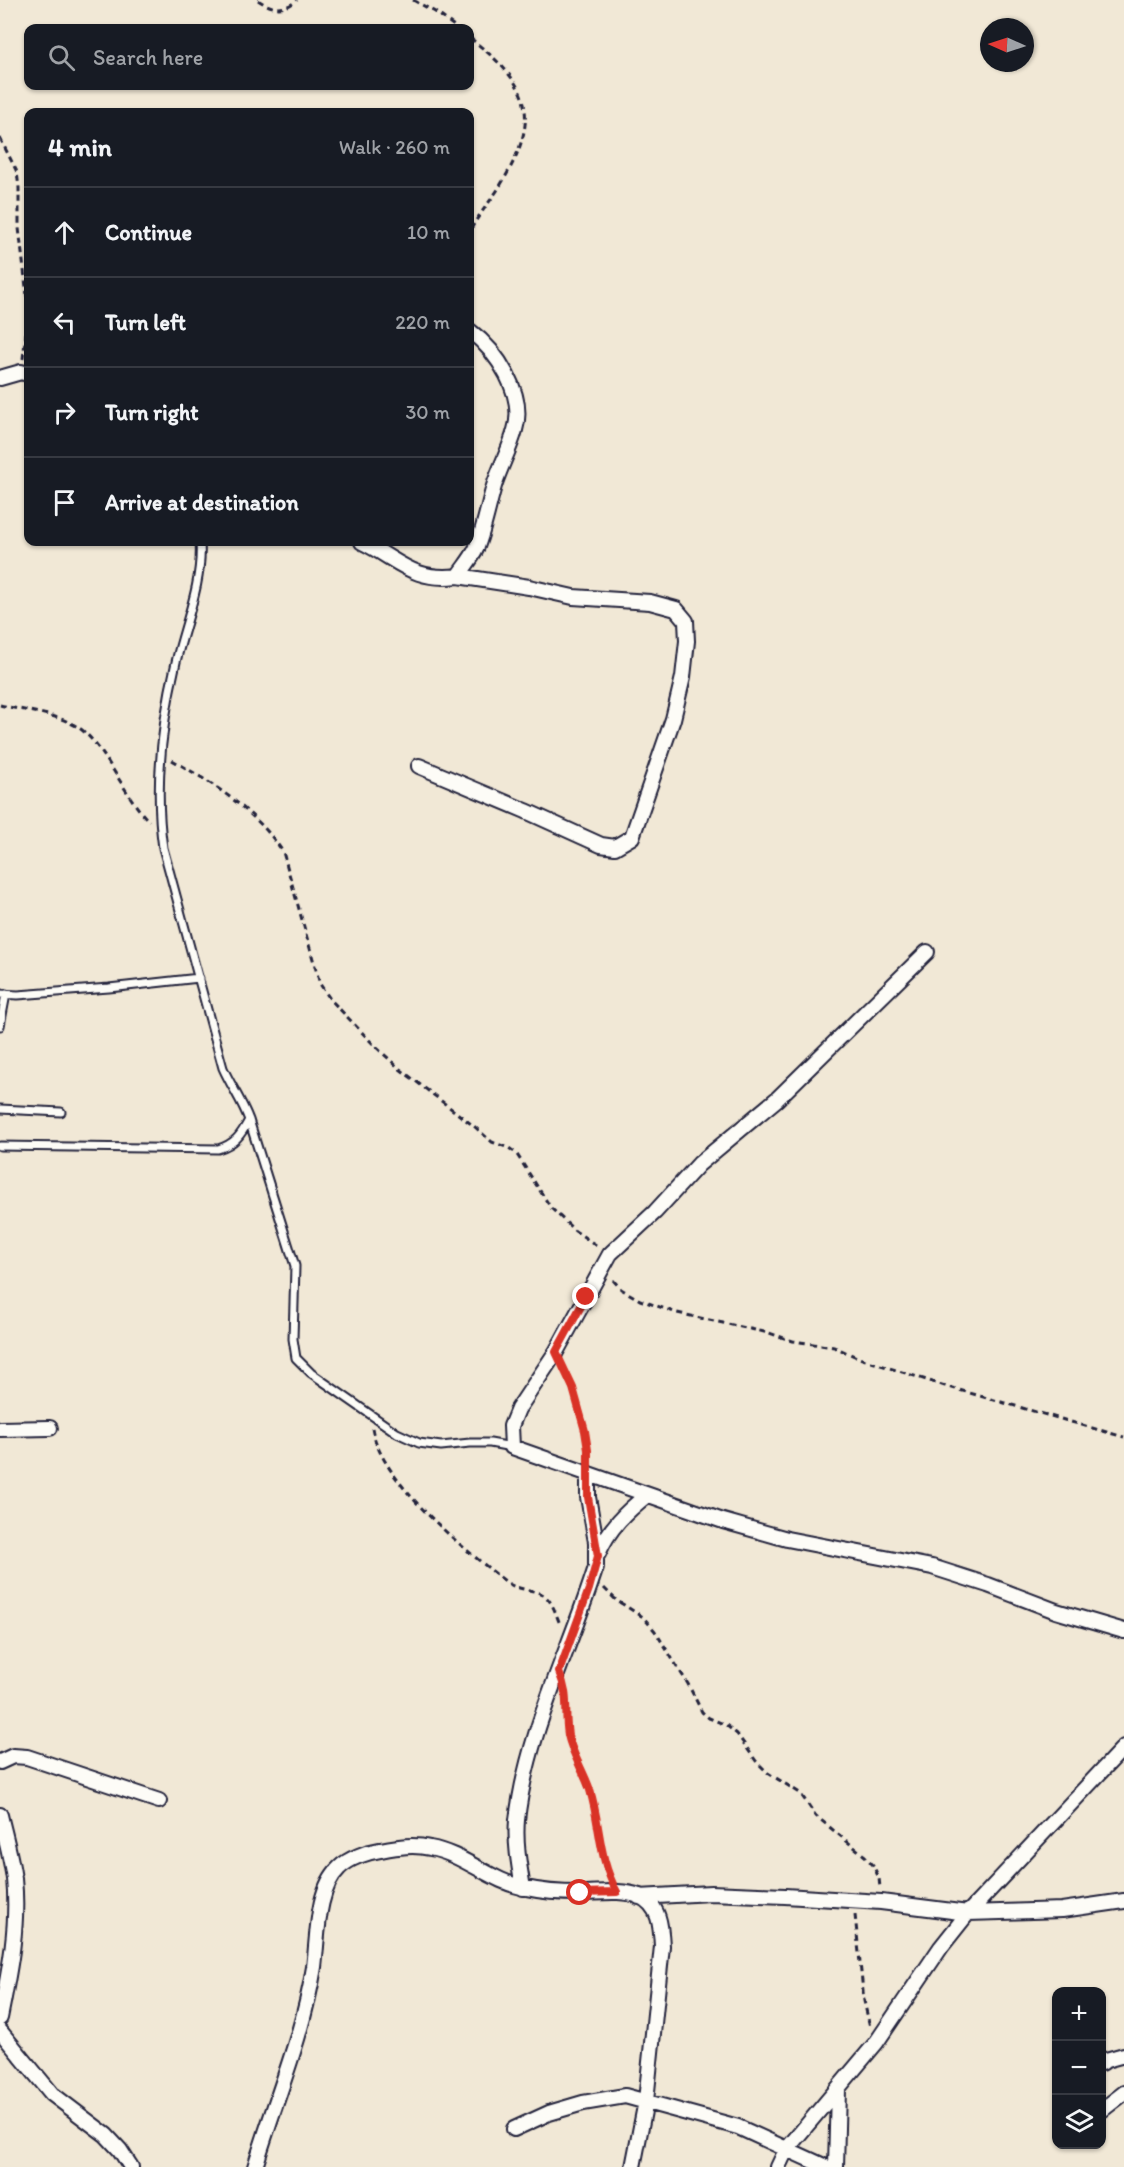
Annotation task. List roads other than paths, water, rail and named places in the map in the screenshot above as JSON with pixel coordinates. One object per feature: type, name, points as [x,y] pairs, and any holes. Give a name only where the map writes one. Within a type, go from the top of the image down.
[{"type":"street","points":[[458,576],[476,549],[500,466],[516,429],[517,411],[514,391],[500,362],[474,334]]},
{"type":"street","points":[[0,378],[24,373]]},
{"type":"street","points":[[371,546],[423,576],[443,578],[458,576],[529,587],[573,597],[650,602],[676,609],[686,621],[687,641],[683,677],[673,720],[632,837],[615,847],[601,845],[581,837],[419,766]]},
{"type":"street","points":[[927,952],[777,1099],[699,1164],[655,1212],[610,1254],[556,1352],[518,1409],[511,1426],[512,1447],[723,1521],[787,1539],[932,1567],[1056,1611],[1124,1631]]},
{"type":"street","points":[[0,1429],[50,1428]]},
{"type":"street","points":[[588,1474],[589,1505],[597,1561]]},
{"type":"street","points":[[523,1888],[517,1857],[517,1820],[532,1749],[543,1713],[611,1528],[647,1495]]},
{"type":"street","points":[[778,2167],[786,2150],[876,2043],[941,1947],[968,1913],[1124,1747]]},
{"type":"street","points":[[0,1762],[13,1756],[27,1757],[159,1800]]},
{"type":"street","points":[[0,1815],[14,1878],[15,1903],[11,1951],[0,2018]]},
{"type":"street","points":[[255,2167],[305,2015],[319,1920],[327,1884],[340,1867],[366,1852],[403,1846],[431,1848],[455,1857],[495,1878],[523,1888],[553,1892],[617,1892],[639,1897],[711,1893],[854,1900],[968,1913],[1062,1910],[1124,1901]]},
{"type":"street","points":[[633,2167],[646,2101],[662,1947],[661,1923],[653,1907],[639,1897]]},
{"type":"street","points":[[0,2031],[52,2094],[106,2135],[131,2167]]},
{"type":"street","points":[[1106,2061],[1124,2055]]},
{"type":"street","points":[[836,2167],[838,2089]]},
{"type":"street","points":[[1106,2106],[1124,2093]]},
{"type":"street","points":[[514,2129],[549,2113],[607,2097],[625,2096],[738,2127],[826,2167]]},
{"type":"lane","points":[[200,546],[199,572],[176,664],[162,754],[158,813],[160,833],[223,1068],[249,1119],[295,1266],[293,1339],[296,1358],[311,1373],[397,1433],[419,1443],[441,1446],[490,1443],[512,1447]]},
{"type":"lane","points":[[0,1026],[3,994],[18,995],[109,988],[199,978]]},
{"type":"lane","points":[[0,1109],[61,1112]]},
{"type":"lane","points":[[0,1146],[218,1149],[229,1146],[240,1137],[249,1119]]}]
